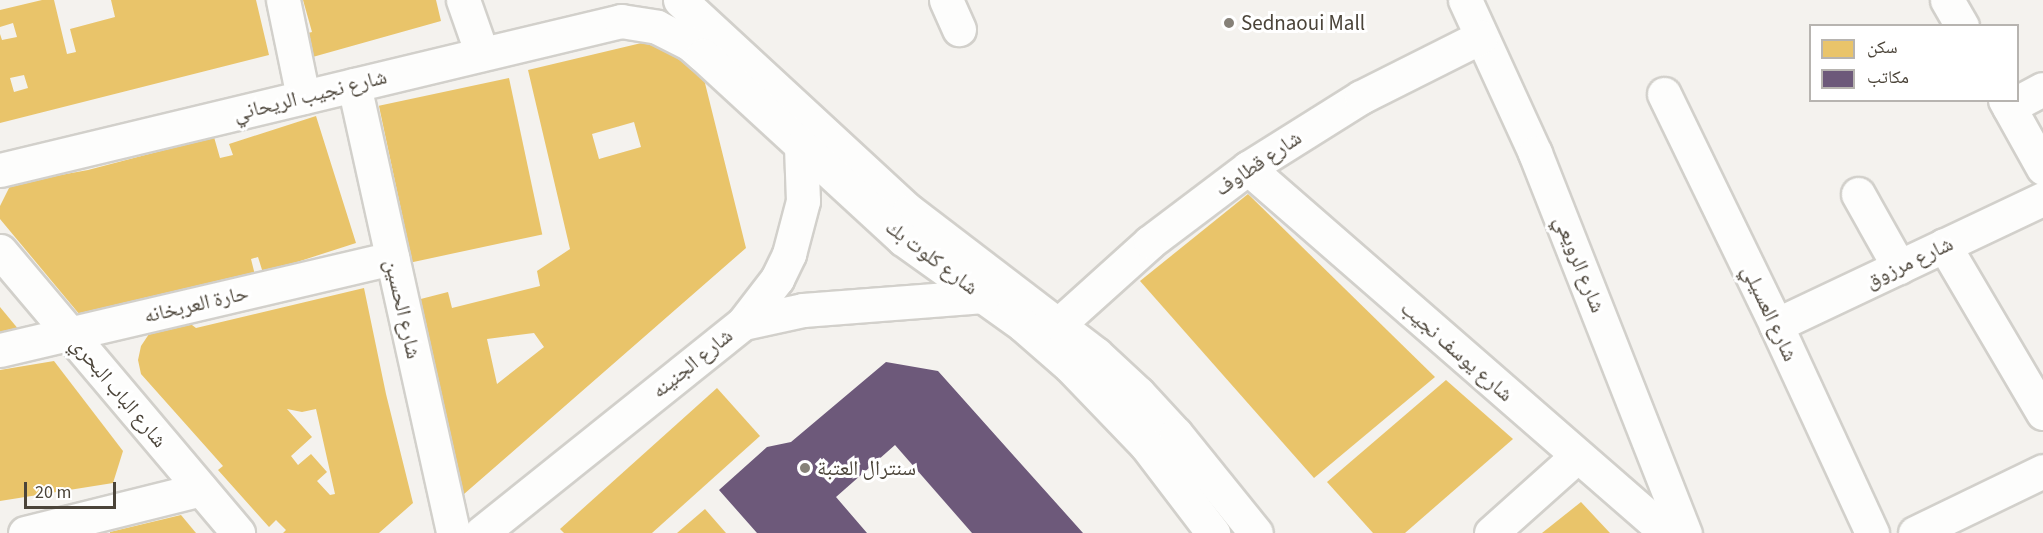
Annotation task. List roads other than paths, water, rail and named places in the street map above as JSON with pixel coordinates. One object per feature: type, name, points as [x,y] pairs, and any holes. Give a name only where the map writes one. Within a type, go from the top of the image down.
[{"type":"street","points":[[283,0],[303,98]]},
{"type":"street","points":[[463,0],[482,54]]},
{"type":"street","name":"شارع الرويعي","points":[[1465,0],[1535,153],[1685,533]]},
{"type":"street","points":[[1947,0],[1961,24]]},
{"type":"street","name":"شارع كلوت بك","points":[[683,1],[990,286],[1023,325],[1070,366],[1109,405],[1146,445],[1213,533]]},
{"type":"street","name":"شارع نجيب الريحاني","points":[[0,170],[482,54],[620,11]]},
{"type":"street","name":"شارع كلوت بك","points":[[620,11],[689,43],[903,239],[1059,324],[1138,393],[1176,434],[1256,533]]},
{"type":"street","name":"شارع قطاوف","points":[[1059,324],[1150,242],[1248,168],[1361,97],[1480,37]]},
{"type":"street","name":"شارع الحسين","points":[[354,85],[453,533]]},
{"type":"street","points":[[2019,99],[2043,89]]},
{"type":"street","name":"شارع العسيلي","points":[[1664,94],[1776,325],[1872,533]]},
{"type":"street","points":[[2007,104],[2043,168]]},
{"type":"street","points":[[743,323],[777,279],[789,254],[803,201],[801,146]]},
{"type":"street","name":"شارع يوسف نجيب","points":[[1248,168],[1667,533]]},
{"type":"street","points":[[1858,194],[1899,267]]},
{"type":"street","name":"شارع مرزوق","points":[[1776,325],[2043,199]]},
{"type":"street","points":[[1944,245],[2043,412]]},
{"type":"street","name":"شارع الباب البحري","points":[[0,251],[238,533]]},
{"type":"street","name":"حارة العربخانه","points":[[0,350],[392,258]]},
{"type":"street","name":"شارع الجنينه","points":[[481,533],[743,323],[803,310],[990,286]]},
{"type":"street","points":[[1491,533],[1577,456]]},
{"type":"street","points":[[1915,533],[2043,471]]},
{"type":"street","points":[[25,533],[201,489]]},
{"type":"place","name":"Sednaoui Mall","points":[[1229,23]]},
{"type":"place","name":"سنترال العتبة","points":[[805,468]]}]
